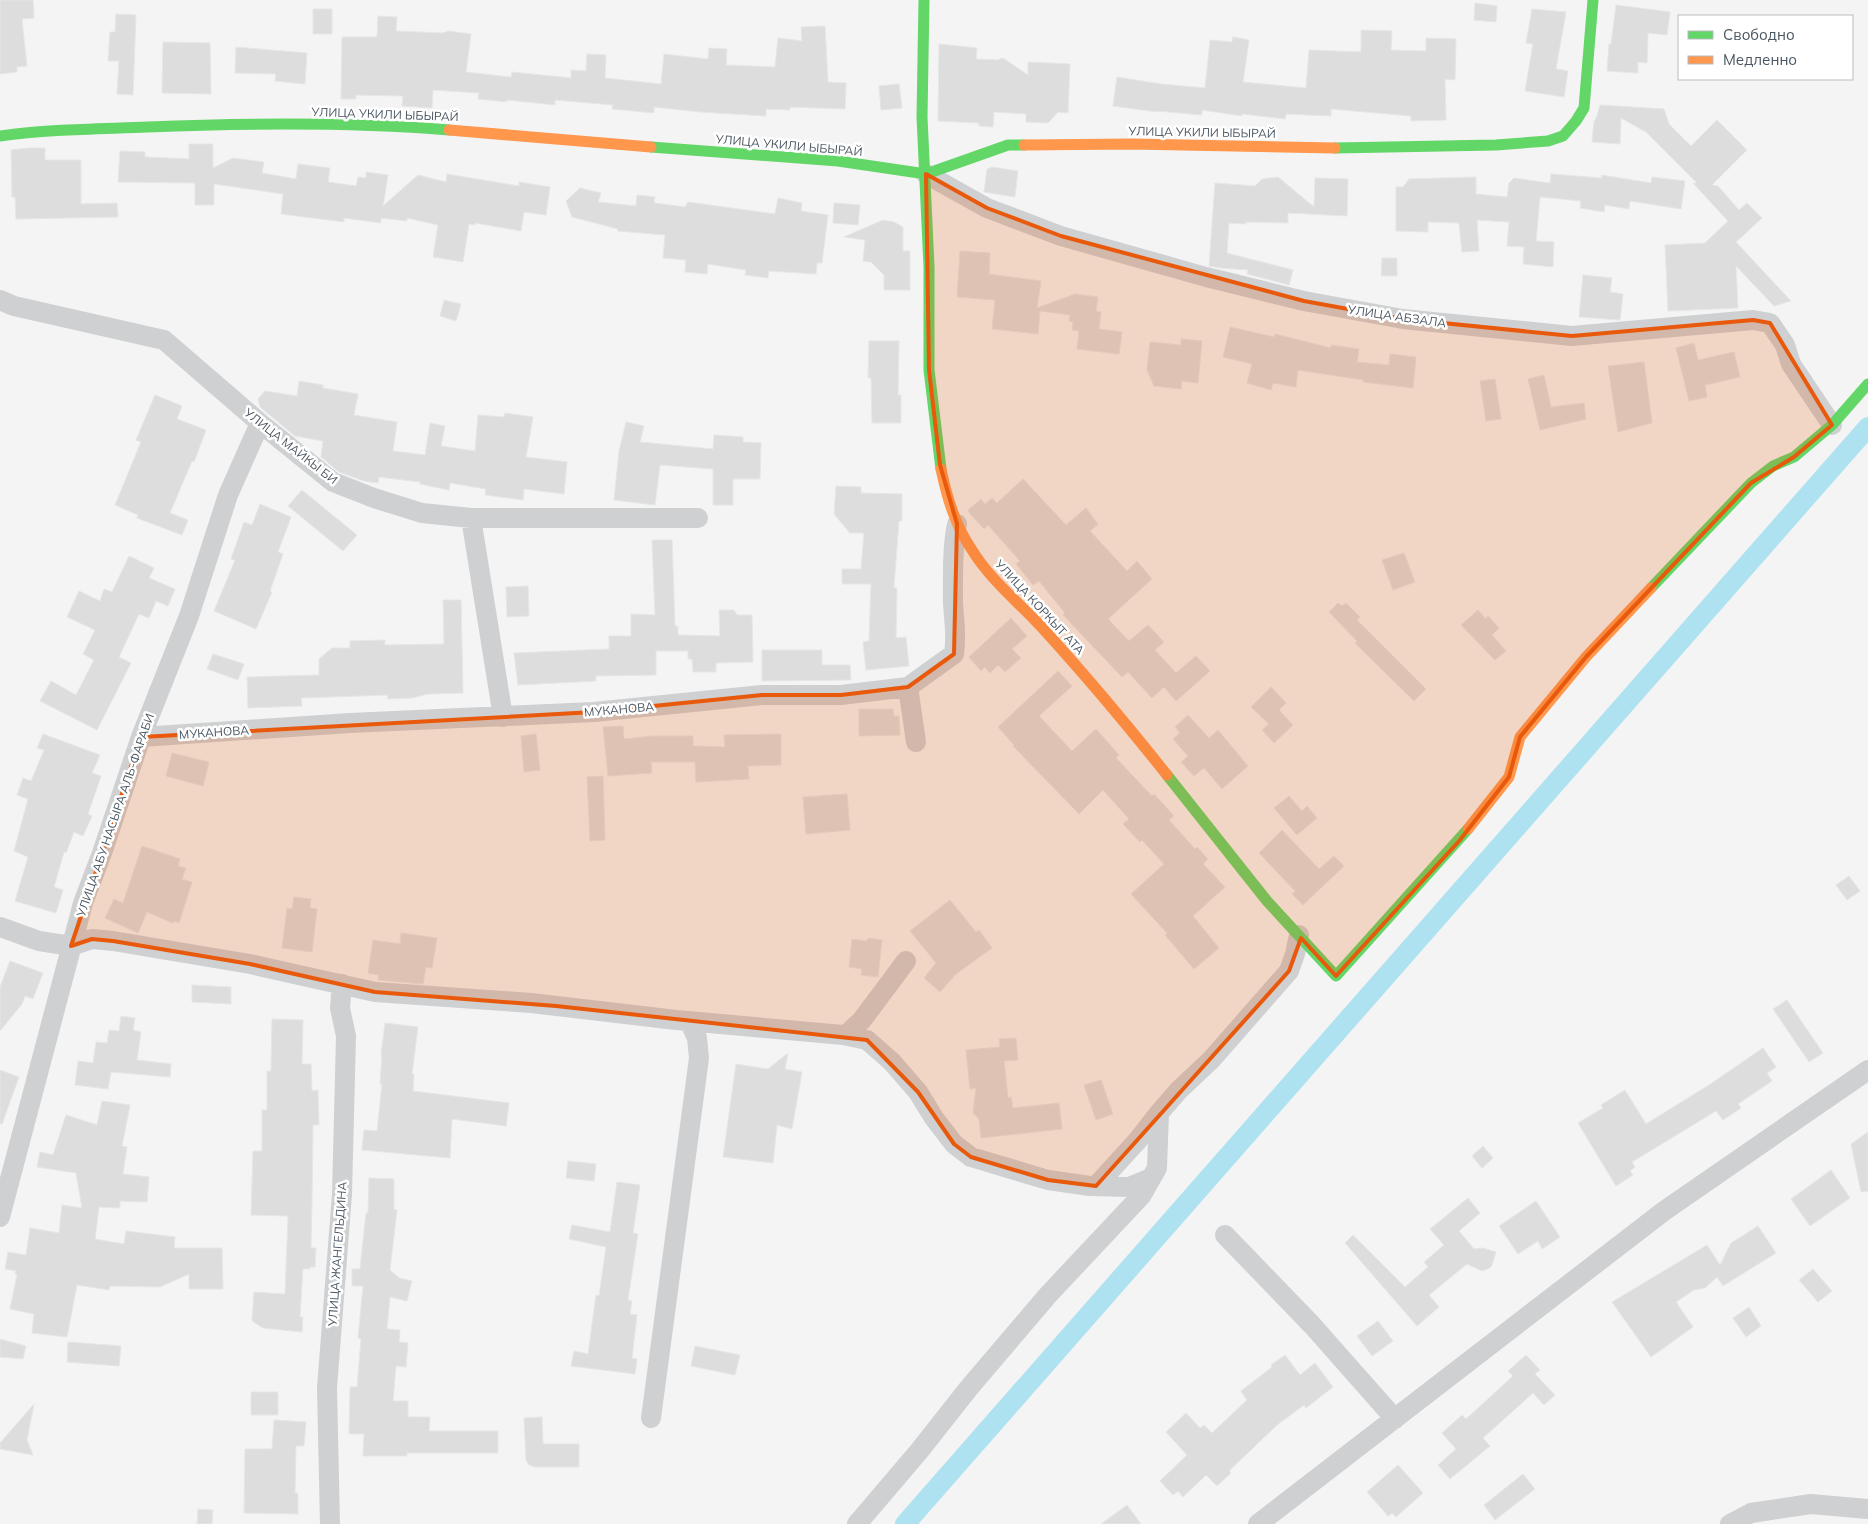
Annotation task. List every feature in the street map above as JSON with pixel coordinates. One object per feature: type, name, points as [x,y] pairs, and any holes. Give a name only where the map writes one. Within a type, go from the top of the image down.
[{"type":"street","name":"УЛИЦА КОРКЫТ АТА","points":[[924,0],[922,117],[929,267],[929,370],[940,465],[946,498],[957,524],[972,551],[988,573],[1053,640],[1155,760],[1267,901],[1336,976],[1460,840],[1509,777],[1520,737],[1586,658],[1752,483],[1773,466],[1794,457],[1832,425]]},
{"type":"street","name":"УЛИЦА УКИЛИ ЫБЫРАЙ","points":[[0,136],[36,130],[216,124],[382,125],[838,160],[926,174],[1008,145],[1131,144],[1308,148],[1496,145],[1548,141],[1563,136],[1584,108],[1593,0]]},
{"type":"street","name":"УЛИЦА АБЗАЛА","points":[[926,174],[987,208],[1061,236],[1206,277],[1295,299],[1403,319],[1572,336],[1752,320],[1770,323],[1785,345],[1791,364],[1832,425]]},
{"type":"street","name":"УЛИЦА МАЙКЫ БИ","points":[[0,300],[14,306],[164,340],[260,423],[333,482],[374,498],[422,513],[471,518],[698,518]]},
{"type":"street","points":[[1832,425],[1868,384]]},
{"type":"street","name":"УЛИЦА АБУ НАСЫРА АЛЬ-ФАРАБИ","points":[[0,1217],[83,903],[142,737],[189,616],[228,495],[260,423]]},
{"type":"street","points":[[471,518],[503,717]]},
{"type":"street","name":"МУКАНОВА","points":[[142,737],[350,723],[594,712],[762,695],[841,694],[908,687],[954,654],[957,637],[953,603],[954,540],[957,524]]},
{"type":"street","points":[[908,687],[916,742]]},
{"type":"street","points":[[0,927],[38,941],[71,946],[92,939],[114,941],[250,964],[375,992],[556,1006],[689,1021],[846,1035],[867,1040],[892,1062],[918,1092],[934,1118],[954,1144],[971,1157],[1048,1180],[1096,1186],[1129,1187],[1151,1178]]},
{"type":"street","points":[[1096,1186],[1138,1140],[1178,1090],[1211,1060],[1289,970],[1299,935]]},
{"type":"street","points":[[846,1035],[867,1014],[906,961]]},
{"type":"street","name":"УЛИЦА ЖАНГЕЛЬДИНА","points":[[330,1524],[327,1388],[342,1194],[346,1036],[340,1008],[342,984]]},
{"type":"street","points":[[651,1418],[699,1058],[697,1038],[689,1021]]},
{"type":"street","points":[[1258,1524],[1664,1211],[1868,1070]]},
{"type":"street","points":[[857,1524],[1048,1295],[1141,1196],[1157,1168],[1159,1113]]},
{"type":"street","points":[[1226,1235],[1312,1325],[1395,1419]]},
{"type":"street","points":[[1730,1524],[1751,1513],[1811,1504],[1868,1509]]},
{"type":"highlighted area","points":[[926,174],[987,208],[1061,236],[1304,301],[1403,319],[1572,336],[1753,320],[1770,323],[1832,425],[1794,457],[1751,483],[1586,657],[1520,737],[1509,777],[1460,840],[1336,976],[1301,938],[1289,971],[1096,1186],[1048,1180],[971,1157],[954,1144],[918,1092],[867,1040],[556,1006],[375,992],[250,964],[113,941],[92,939],[71,946],[141,737],[594,712],[762,695],[841,695],[908,687],[954,654],[957,524],[940,465],[929,370]]},
{"type":"building","points":[[0,0],[33,0],[34,18],[22,19],[27,66],[17,67],[17,72],[0,74]]},
{"type":"building","points":[[1475,3],[1497,6],[1496,22],[1474,20]]},
{"type":"building","points":[[1616,5],[1670,12],[1667,35],[1648,33],[1647,63],[1638,62],[1638,73],[1607,71],[1609,44],[1611,44]]},
{"type":"building","points":[[313,9],[332,9],[332,34],[313,34]]},
{"type":"building","points":[[1532,9],[1566,12],[1556,69],[1568,71],[1564,97],[1525,91],[1533,44],[1526,43]]},
{"type":"building","points":[[116,14],[136,15],[133,95],[117,94],[119,61],[108,61],[110,32],[115,32]]},
{"type":"building","points":[[378,16],[397,17],[396,31],[443,33],[448,31],[471,34],[466,72],[511,77],[512,72],[571,78],[571,70],[586,71],[587,54],[606,55],[605,78],[661,84],[664,54],[708,59],[709,48],[727,49],[726,65],[775,67],[778,38],[802,41],[801,27],[825,26],[828,82],[846,83],[845,109],[790,107],[790,110],[766,109],[766,116],[654,107],[654,113],[612,109],[613,105],[555,100],[555,105],[478,99],[479,93],[433,90],[432,108],[402,106],[403,96],[356,95],[356,99],[341,99],[342,37],[377,37]]},
{"type":"building","points":[[1361,30],[1392,31],[1391,50],[1426,51],[1426,38],[1456,39],[1455,80],[1445,79],[1446,120],[1411,121],[1411,116],[1331,109],[1331,116],[1286,114],[1285,119],[1242,114],[1242,116],[1202,110],[1202,115],[1157,112],[1113,106],[1117,77],[1205,88],[1210,40],[1232,42],[1233,37],[1249,40],[1243,82],[1306,88],[1309,50],[1361,52]]},
{"type":"building","points":[[163,42],[210,43],[211,94],[162,93]]},
{"type":"building","points":[[939,44],[977,48],[976,59],[997,60],[1003,58],[1028,75],[1028,62],[1070,64],[1068,113],[1058,112],[1048,123],[1026,122],[1026,114],[994,112],[993,127],[979,126],[979,123],[938,121]]},
{"type":"building","points":[[236,47],[307,53],[305,84],[275,81],[276,74],[235,73]]},
{"type":"building","points":[[899,84],[902,108],[881,110],[879,86]]},
{"type":"building","points":[[1600,105],[1664,109],[1669,124],[1691,146],[1717,120],[1747,150],[1712,185],[1718,186],[1739,210],[1747,203],[1762,218],[1736,242],[1791,301],[1774,306],[1736,266],[1738,308],[1668,311],[1665,245],[1705,243],[1728,221],[1693,183],[1697,183],[1646,132],[1621,118],[1620,144],[1592,142],[1594,122]]},
{"type":"building","points":[[189,144],[213,144],[213,168],[233,158],[264,162],[262,173],[296,179],[298,164],[330,168],[328,182],[356,186],[358,177],[366,178],[366,172],[388,175],[383,206],[418,175],[446,182],[447,174],[519,186],[519,182],[550,187],[546,215],[524,212],[521,231],[475,223],[475,225],[469,224],[463,262],[433,257],[438,225],[407,218],[407,221],[381,218],[381,223],[344,218],[344,222],[281,214],[283,194],[214,184],[214,205],[195,205],[195,183],[118,182],[120,151],[145,152],[145,157],[189,159]]},
{"type":"building","points":[[45,148],[45,160],[81,160],[81,204],[117,203],[118,217],[16,219],[15,197],[12,197],[11,150]]},
{"type":"building","points":[[992,167],[1018,171],[1015,197],[984,192],[987,169]]},
{"type":"building","points":[[1551,174],[1602,178],[1602,175],[1651,183],[1652,177],[1685,181],[1681,209],[1630,201],[1629,209],[1605,205],[1604,212],[1580,208],[1581,201],[1540,197],[1536,241],[1554,242],[1553,267],[1523,264],[1524,247],[1507,246],[1509,222],[1477,220],[1479,251],[1462,252],[1459,223],[1428,222],[1428,232],[1396,231],[1396,187],[1403,187],[1409,179],[1476,177],[1476,194],[1507,197],[1509,183],[1514,178],[1550,183]]},
{"type":"building","points":[[1278,177],[1314,207],[1315,178],[1348,179],[1347,216],[1288,213],[1288,223],[1229,223],[1227,253],[1293,270],[1289,285],[1247,274],[1248,270],[1209,266],[1215,183],[1255,186],[1262,179]]},
{"type":"building","points":[[580,188],[601,193],[598,202],[636,206],[637,195],[655,197],[654,203],[685,207],[688,202],[775,214],[778,198],[802,203],[801,211],[828,215],[822,263],[817,263],[816,274],[769,271],[768,278],[745,275],[746,270],[708,264],[707,274],[685,272],[686,260],[663,258],[665,235],[618,231],[618,229],[572,217],[566,201]]},
{"type":"building","points":[[834,203],[860,205],[858,225],[833,223]]},
{"type":"building","points":[[883,220],[894,222],[903,227],[903,251],[910,251],[910,290],[884,290],[884,275],[871,262],[863,261],[865,240],[844,237]]},
{"type":"building","points":[[960,251],[990,253],[989,274],[1041,281],[1037,308],[1075,294],[1098,297],[1096,311],[1101,312],[1099,329],[1122,332],[1119,354],[1077,349],[1079,331],[1072,330],[1073,322],[1069,321],[1070,315],[1040,311],[1038,334],[992,329],[995,300],[957,297]]},
{"type":"building","points":[[1382,258],[1397,258],[1397,276],[1381,276]]},
{"type":"building","points":[[1583,275],[1612,278],[1610,292],[1623,294],[1620,320],[1579,317]]},
{"type":"building","points":[[444,300],[461,304],[456,321],[440,316]]},
{"type":"building","points":[[1230,327],[1274,337],[1275,334],[1331,348],[1331,345],[1359,349],[1357,362],[1389,365],[1390,354],[1416,357],[1413,388],[1363,382],[1363,380],[1298,370],[1296,387],[1273,383],[1271,390],[1247,383],[1252,364],[1223,357]]},
{"type":"building","points":[[1181,339],[1202,341],[1198,383],[1182,381],[1181,389],[1154,386],[1147,370],[1150,342],[1181,345]]},
{"type":"building","points":[[869,341],[899,341],[898,395],[901,395],[901,423],[872,423],[871,378],[868,378]]},
{"type":"building","points":[[1694,343],[1698,360],[1734,352],[1740,377],[1705,385],[1707,397],[1689,401],[1676,348]]},
{"type":"building","points":[[1644,362],[1652,423],[1618,432],[1608,366]]},
{"type":"building","points":[[1544,375],[1551,407],[1584,403],[1586,419],[1540,430],[1528,379]]},
{"type":"building","points":[[1495,379],[1501,419],[1486,421],[1480,381]]},
{"type":"building","points":[[299,381],[323,385],[323,388],[358,394],[354,415],[397,422],[393,451],[425,455],[430,423],[445,426],[441,446],[475,451],[478,415],[504,417],[505,413],[533,417],[526,457],[567,462],[564,494],[524,489],[523,500],[485,495],[486,489],[450,483],[449,490],[420,484],[420,482],[379,477],[378,483],[364,481],[339,472],[321,457],[323,441],[295,436],[260,407],[258,399],[265,391],[297,396]]},
{"type":"building","points":[[155,395],[182,406],[177,419],[206,430],[194,462],[192,461],[170,513],[188,520],[182,535],[137,518],[138,515],[115,505],[141,442],[136,440]]},
{"type":"building","points":[[626,422],[644,426],[640,442],[713,449],[714,435],[743,437],[743,442],[761,443],[760,479],[733,479],[733,505],[713,505],[713,469],[660,465],[655,505],[614,500],[619,451]]},
{"type":"building","points":[[1023,479],[1066,525],[1086,508],[1098,524],[1090,531],[1127,571],[1137,561],[1152,579],[1108,619],[1129,641],[1148,625],[1164,642],[1155,650],[1176,673],[1196,656],[1210,671],[1176,701],[1164,687],[1152,698],[1128,672],[1122,677],[1063,615],[1065,613],[1039,581],[1033,585],[1016,564],[1020,561],[988,525],[984,529],[970,514],[968,510],[981,499],[985,504],[992,498],[997,503]]},
{"type":"building","points":[[836,486],[861,487],[861,493],[902,494],[902,521],[899,521],[894,587],[897,589],[896,638],[906,637],[909,666],[866,670],[863,642],[869,641],[871,584],[842,584],[842,569],[861,569],[864,533],[850,533],[834,514]]},
{"type":"building","points":[[302,490],[357,535],[343,551],[288,506]]},
{"type":"building","points":[[260,504],[291,517],[278,552],[283,554],[270,591],[272,592],[256,629],[214,611],[235,560],[231,559],[244,522],[252,525]]},
{"type":"building","points":[[652,540],[672,540],[675,626],[678,626],[678,635],[720,636],[719,610],[734,610],[737,615],[752,615],[753,662],[716,663],[716,672],[693,672],[692,659],[688,659],[688,651],[656,651],[656,675],[596,676],[596,681],[518,685],[514,653],[609,649],[609,636],[631,636],[631,614],[655,615]]},
{"type":"building","points":[[1404,553],[1415,582],[1393,590],[1382,560]]},
{"type":"building","points":[[129,556],[154,568],[149,578],[175,589],[168,606],[156,601],[149,618],[139,614],[119,657],[131,663],[97,730],[40,701],[51,681],[76,695],[94,660],[83,654],[95,630],[67,617],[79,591],[100,601],[104,589],[112,592]]},
{"type":"building","points":[[528,586],[529,616],[507,617],[506,587]]},
{"type":"building","points":[[443,600],[461,600],[463,693],[428,694],[412,698],[388,699],[387,695],[301,698],[302,706],[248,708],[247,677],[319,675],[319,659],[332,648],[350,648],[350,641],[385,640],[385,645],[444,644]]},
{"type":"building","points":[[1338,603],[1342,606],[1346,603],[1360,617],[1357,620],[1426,689],[1414,701],[1355,643],[1357,641],[1329,612]]},
{"type":"building","points":[[1478,610],[1486,619],[1488,616],[1499,628],[1492,635],[1506,651],[1495,660],[1461,625]]},
{"type":"building","points":[[1011,618],[1027,636],[1012,649],[1021,658],[1005,672],[998,665],[990,673],[985,667],[981,671],[969,657]]},
{"type":"building","points":[[762,650],[822,650],[822,665],[850,665],[851,680],[762,681]]},
{"type":"building","points":[[213,654],[244,664],[238,680],[207,669]]},
{"type":"building","points":[[1058,671],[1072,686],[1039,716],[1072,751],[1096,729],[1119,755],[1116,758],[1174,816],[1169,820],[1195,849],[1197,847],[1208,859],[1203,864],[1225,887],[1193,916],[1219,948],[1194,969],[1165,935],[1167,933],[1131,894],[1164,864],[1142,840],[1140,842],[1123,824],[1129,819],[1103,790],[1079,814],[1013,746],[998,727]]},
{"type":"building","points":[[1271,687],[1286,703],[1279,710],[1293,725],[1274,743],[1262,730],[1269,724],[1251,707]]},
{"type":"building","points":[[859,709],[893,709],[894,716],[899,716],[900,735],[859,736]]},
{"type":"building","points":[[1188,715],[1209,738],[1218,730],[1248,766],[1222,789],[1204,768],[1194,776],[1181,762],[1188,756],[1173,739],[1180,733],[1175,727]]},
{"type":"building","points":[[623,726],[624,739],[653,736],[693,736],[693,746],[725,747],[724,735],[781,734],[781,765],[748,766],[749,779],[696,782],[695,762],[651,762],[652,773],[608,776],[603,727]]},
{"type":"building","points":[[43,734],[100,755],[92,773],[101,776],[88,814],[92,816],[83,836],[74,832],[66,853],[64,852],[54,887],[63,890],[56,913],[15,901],[28,857],[14,851],[28,799],[17,795],[23,778],[31,781],[44,750],[37,748]]},
{"type":"building","points":[[536,734],[540,770],[524,772],[521,736]]},
{"type":"building","points":[[172,753],[209,762],[203,786],[166,776]]},
{"type":"building","points":[[603,776],[605,840],[590,841],[587,777]]},
{"type":"building","points":[[847,794],[850,830],[806,834],[803,797]]},
{"type":"building","points":[[1289,796],[1302,811],[1307,806],[1317,818],[1297,835],[1274,808]]},
{"type":"building","points":[[1282,830],[1319,869],[1334,856],[1344,866],[1303,905],[1292,894],[1295,891],[1259,853]]},
{"type":"building","points":[[142,846],[180,859],[178,866],[186,868],[182,879],[192,882],[179,923],[174,921],[173,923],[147,912],[138,933],[105,918],[114,899],[123,903]]},
{"type":"building","points":[[1849,876],[1860,891],[1847,900],[1836,885]]},
{"type":"building","points":[[294,897],[311,899],[310,908],[317,909],[312,952],[282,948],[287,908],[292,909]]},
{"type":"building","points":[[950,900],[976,932],[979,930],[992,948],[956,974],[940,992],[924,978],[936,963],[910,931]]},
{"type":"building","points":[[401,933],[437,938],[432,968],[426,967],[423,984],[378,980],[379,975],[368,973],[373,940],[400,944]]},
{"type":"building","points":[[869,938],[882,940],[878,977],[861,975],[862,969],[849,967],[852,939],[866,941]]},
{"type":"building","points":[[10,961],[43,973],[33,999],[25,996],[22,1004],[0,1031],[0,987]]},
{"type":"building","points":[[192,985],[231,987],[231,1004],[192,1002]]},
{"type":"building","points":[[1787,1000],[1823,1053],[1809,1062],[1773,1009]]},
{"type":"building","points":[[121,1016],[135,1018],[133,1030],[141,1032],[137,1060],[171,1064],[170,1077],[111,1072],[108,1089],[75,1085],[78,1061],[93,1063],[96,1042],[107,1043],[109,1030],[119,1031]]},
{"type":"building","points":[[272,1019],[303,1020],[302,1064],[311,1064],[312,1091],[318,1090],[319,1125],[313,1125],[311,1248],[316,1248],[315,1267],[303,1269],[300,1317],[303,1317],[302,1332],[263,1328],[252,1321],[254,1292],[285,1294],[288,1216],[251,1215],[253,1151],[262,1151],[262,1110],[267,1110],[267,1071],[271,1071]]},
{"type":"building","points":[[385,1023],[418,1027],[412,1074],[414,1074],[413,1091],[509,1103],[506,1126],[452,1119],[450,1158],[362,1150],[364,1130],[377,1131],[382,1084],[380,1084],[381,1055]]},
{"type":"building","points":[[1016,1038],[1018,1060],[1004,1061],[1008,1098],[1011,1097],[1013,1108],[1059,1103],[1062,1129],[981,1138],[979,1119],[973,1113],[976,1088],[970,1089],[966,1050],[1000,1047],[999,1039]]},
{"type":"building","points":[[1763,1048],[1776,1067],[1767,1073],[1772,1081],[1738,1104],[1741,1108],[1723,1120],[1716,1111],[1632,1162],[1635,1167],[1630,1171],[1633,1175],[1616,1186],[1578,1123],[1603,1108],[1601,1105],[1625,1090],[1646,1124],[1709,1085]]},
{"type":"building","points":[[788,1053],[785,1069],[802,1072],[792,1129],[777,1125],[773,1163],[723,1157],[736,1064],[768,1069]]},
{"type":"building","points":[[0,1070],[19,1077],[2,1124],[0,1124]]},
{"type":"building","points":[[1101,1080],[1113,1114],[1096,1120],[1084,1085]]},
{"type":"building","points":[[102,1101],[130,1105],[122,1146],[127,1147],[123,1174],[149,1177],[147,1202],[120,1201],[120,1208],[99,1207],[95,1239],[124,1244],[126,1231],[175,1237],[174,1248],[222,1248],[223,1289],[189,1289],[189,1274],[160,1287],[110,1286],[109,1290],[77,1285],[67,1337],[32,1333],[34,1314],[10,1309],[17,1275],[15,1274],[16,1271],[5,1269],[8,1252],[26,1255],[30,1228],[59,1233],[62,1205],[82,1208],[76,1173],[37,1167],[40,1152],[53,1155],[66,1115],[97,1125]]},
{"type":"building","points":[[1868,1132],[1868,1191],[1861,1192],[1851,1144]]},
{"type":"building","points":[[1483,1146],[1493,1158],[1482,1168],[1472,1156]]},
{"type":"building","points":[[568,1161],[596,1164],[594,1181],[566,1178]]},
{"type":"building","points":[[1831,1170],[1850,1198],[1810,1226],[1791,1199]]},
{"type":"building","points":[[369,1178],[394,1179],[394,1209],[397,1210],[390,1270],[399,1278],[412,1281],[407,1301],[390,1297],[387,1329],[400,1330],[399,1342],[408,1343],[406,1367],[396,1366],[393,1401],[408,1401],[408,1417],[430,1417],[429,1431],[498,1431],[498,1453],[407,1453],[407,1456],[363,1456],[364,1434],[349,1434],[350,1387],[357,1387],[361,1339],[358,1338],[363,1286],[352,1286],[352,1269],[360,1269],[366,1213],[368,1213]]},
{"type":"building","points":[[617,1182],[640,1185],[633,1233],[638,1234],[628,1300],[632,1301],[630,1314],[637,1315],[632,1358],[637,1359],[635,1374],[571,1366],[574,1351],[588,1354],[596,1295],[599,1296],[606,1247],[569,1239],[572,1225],[610,1232]]},
{"type":"building","points":[[1468,1198],[1480,1213],[1459,1231],[1474,1249],[1483,1248],[1496,1252],[1492,1265],[1490,1268],[1482,1271],[1467,1264],[1429,1295],[1439,1307],[1417,1326],[1345,1243],[1353,1235],[1405,1287],[1428,1267],[1424,1262],[1444,1245],[1430,1229]]},
{"type":"building","points":[[1536,1201],[1560,1237],[1542,1249],[1538,1241],[1518,1254],[1499,1226]]},
{"type":"building","points":[[1758,1226],[1776,1253],[1723,1286],[1717,1277],[1705,1288],[1694,1290],[1676,1302],[1693,1327],[1651,1357],[1612,1302],[1707,1245],[1720,1265],[1731,1243]]},
{"type":"building","points":[[1813,1269],[1832,1291],[1818,1302],[1799,1280]]},
{"type":"building","points":[[1749,1307],[1761,1326],[1746,1337],[1733,1318]]},
{"type":"building","points":[[1378,1321],[1393,1341],[1372,1356],[1357,1336]]},
{"type":"building","points":[[0,1339],[26,1346],[23,1359],[0,1357]]},
{"type":"building","points":[[68,1342],[121,1346],[119,1366],[67,1362]]},
{"type":"building","points":[[695,1346],[740,1355],[735,1375],[691,1366]]},
{"type":"building","points":[[1285,1355],[1300,1375],[1315,1363],[1333,1387],[1306,1408],[1304,1405],[1277,1425],[1229,1471],[1231,1473],[1217,1486],[1206,1475],[1183,1497],[1178,1491],[1173,1495],[1160,1481],[1187,1455],[1166,1432],[1186,1413],[1200,1428],[1204,1425],[1212,1433],[1247,1400],[1241,1391]]},
{"type":"building","points":[[1526,1355],[1540,1370],[1535,1374],[1555,1395],[1544,1405],[1533,1393],[1483,1438],[1490,1446],[1450,1479],[1438,1465],[1456,1449],[1442,1433],[1462,1415],[1466,1419],[1513,1376],[1508,1371]]},
{"type":"building","points":[[251,1392],[278,1392],[278,1415],[251,1415]]},
{"type":"building","points":[[34,1404],[27,1440],[33,1455],[0,1449],[0,1443]]},
{"type":"building","points":[[542,1417],[543,1444],[579,1444],[579,1467],[535,1467],[529,1465],[526,1460],[524,1418]]},
{"type":"building","points":[[274,1420],[306,1422],[304,1446],[296,1446],[295,1493],[298,1493],[298,1514],[244,1513],[245,1449],[272,1449]]},
{"type":"building","points":[[1398,1465],[1423,1493],[1396,1517],[1392,1513],[1388,1516],[1367,1492]]},
{"type":"building","points":[[1523,1474],[1535,1489],[1495,1520],[1484,1505]]},
{"type":"building","points":[[1127,1505],[1141,1524],[1101,1524]]},
{"type":"building","points":[[198,1509],[213,1510],[212,1524],[197,1524]]},
{"type":"waterway","points":[[905,1524],[1868,427]]},
{"type":"traffic: fast","points":[[924,0],[922,117],[929,267],[929,370],[941,469]]},
{"type":"traffic: fast","points":[[1335,148],[1496,145],[1548,141],[1563,136],[1584,108],[1593,0]]},
{"type":"traffic: fast","points":[[0,136],[74,130],[261,124],[336,124],[449,130]]},
{"type":"traffic: fast","points":[[651,147],[838,161],[926,174],[1008,145],[1024,145]]},
{"type":"traffic: fast","points":[[1651,588],[1751,483],[1773,466],[1794,457],[1832,425],[1868,384]]},
{"type":"traffic: fast","points":[[1167,775],[1267,901],[1336,976],[1468,829]]},
{"type":"traffic: slow","points":[[449,130],[651,147]]},
{"type":"traffic: slow","points":[[1024,145],[1131,144],[1335,148]]},
{"type":"traffic: slow","points":[[941,469],[956,521],[966,541],[988,572],[1037,622],[1077,667],[1167,775]]},
{"type":"traffic: slow","points":[[1468,829],[1509,777],[1520,737],[1586,657],[1651,588]]}]
